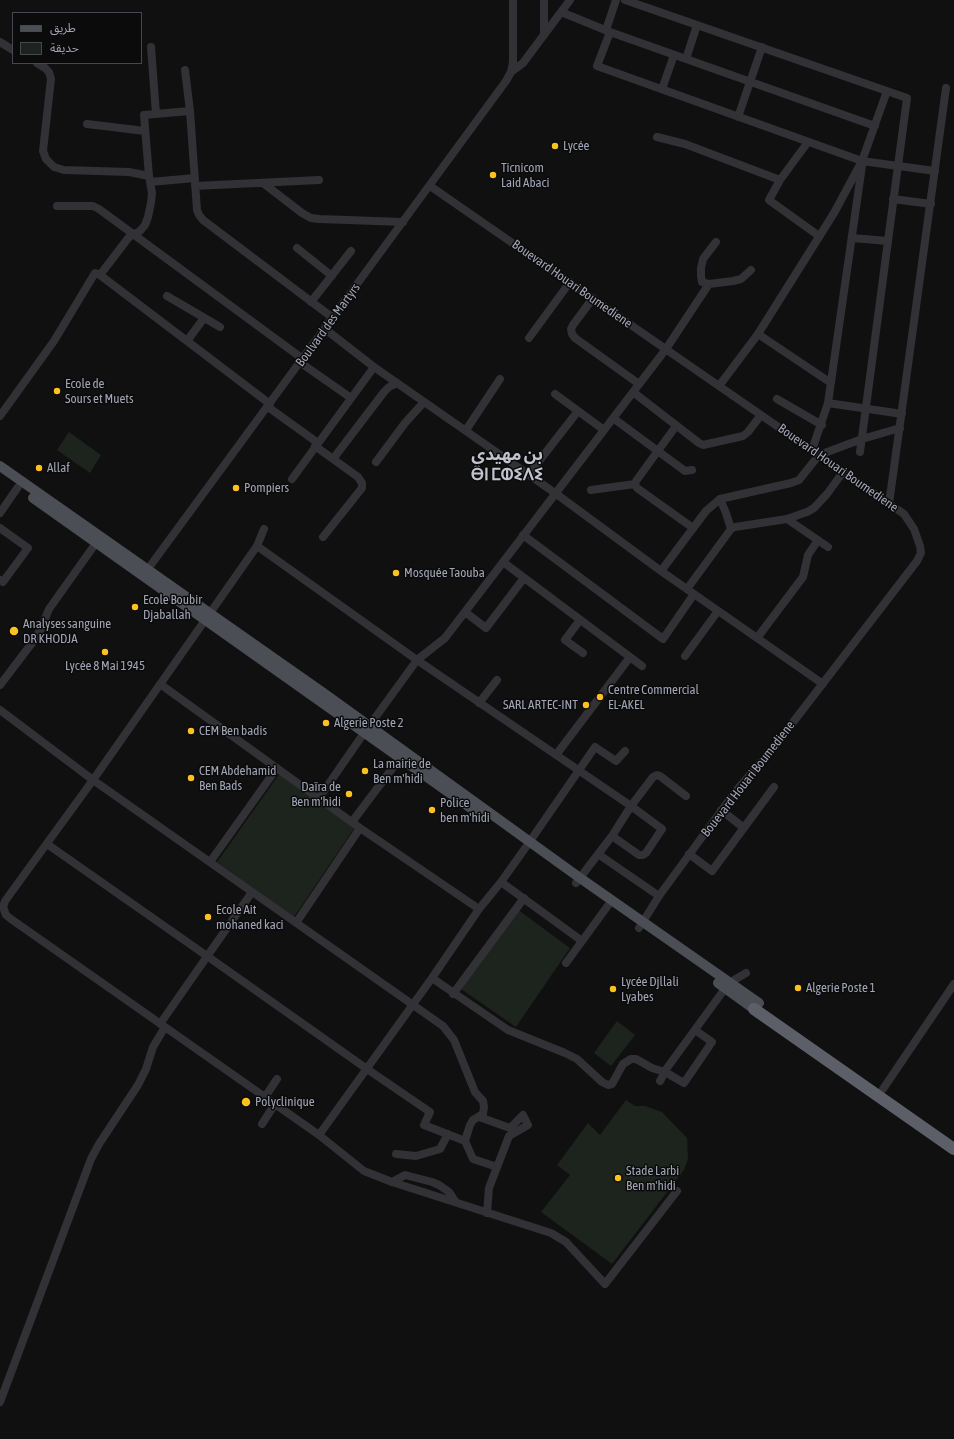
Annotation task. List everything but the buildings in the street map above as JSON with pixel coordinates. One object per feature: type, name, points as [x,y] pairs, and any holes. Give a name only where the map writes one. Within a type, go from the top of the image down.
[{"type":"highway","points":[[756,1006],[883,1089],[954,1139]]},
{"type":"highway","points":[[756,1006],[954,1149]]},
{"type":"main road","points":[[0,466],[145,573],[756,1006]]},
{"type":"main road","points":[[0,475],[96,543],[145,573]]},
{"type":"main road","points":[[367,729],[400,758],[528,844]]},
{"type":"street","points":[[511,72],[514,42],[513,0]]},
{"type":"street","points":[[544,0],[544,35]]},
{"type":"street","points":[[511,72],[523,63],[570,0]]},
{"type":"street","points":[[616,0],[597,66],[862,161],[935,171]]},
{"type":"street","points":[[625,0],[907,98],[860,452]]},
{"type":"street","points":[[561,12],[674,55],[875,126]]},
{"type":"street","points":[[686,59],[697,25]]},
{"type":"street","points":[[0,42],[12,49]]},
{"type":"street","points":[[151,47],[156,114]]},
{"type":"street","points":[[738,117],[762,47]]},
{"type":"street","points":[[662,89],[674,55]]},
{"type":"street","points":[[39,64],[50,72],[51,79],[43,151],[46,159],[54,167],[64,170],[129,172],[149,179],[195,182],[262,183],[320,180]]},
{"type":"street","points":[[185,70],[190,111],[198,215],[333,318]]},
{"type":"street","name":"Boulvard des Martyrs","points":[[145,573],[430,186],[511,72]]},
{"type":"street","points":[[889,504],[946,88]]},
{"type":"street","points":[[720,386],[758,334],[834,213],[862,161],[887,91]]},
{"type":"street","points":[[100,275],[128,237],[140,231],[145,225],[148,217],[152,193],[149,179],[144,115],[190,111]]},
{"type":"street","points":[[87,124],[145,131]]},
{"type":"street","points":[[657,137],[685,144],[780,180]]},
{"type":"street","points":[[808,142],[780,180],[769,200],[819,236]]},
{"type":"street","points":[[661,571],[706,511],[720,499],[791,483],[798,480],[803,475],[816,453],[832,383],[862,161]]},
{"type":"street","points":[[262,183],[311,218],[403,222]]},
{"type":"street","name":"Bouevard Houari Boumediene","points":[[430,186],[904,514],[914,529],[920,546],[921,553],[917,561],[823,684],[721,810],[658,896],[641,925]]},
{"type":"street","points":[[893,199],[930,204]]},
{"type":"street","points":[[57,206],[93,206],[110,217],[350,398]]},
{"type":"street","points":[[852,238],[888,241]]},
{"type":"street","points":[[716,242],[703,258],[701,268],[702,282],[709,284],[733,281],[741,279],[751,270]]},
{"type":"street","points":[[296,248],[332,276]]},
{"type":"street","points":[[311,302],[351,251]]},
{"type":"street","points":[[0,416],[54,341],[94,273],[100,275],[269,405],[333,459],[358,477],[362,483],[362,488],[323,537]]},
{"type":"street","points":[[529,338],[570,282]]},
{"type":"street","points":[[319,798],[417,660],[445,638],[640,384],[666,349],[709,284]]},
{"type":"street","points":[[167,296],[220,327]]},
{"type":"street","points":[[593,298],[573,325],[571,329],[572,334],[640,384]]},
{"type":"street","points":[[187,341],[204,318]]},
{"type":"street","points":[[325,329],[374,367],[529,474],[661,571],[823,684]]},
{"type":"street","points":[[758,334],[832,383]]},
{"type":"street","points":[[292,479],[374,367]]},
{"type":"street","points":[[466,430],[500,379]]},
{"type":"street","points":[[333,459],[384,392],[397,383]]},
{"type":"street","points":[[633,392],[699,443],[708,445],[743,436],[761,415]]},
{"type":"street","points":[[555,394],[604,430]]},
{"type":"street","points":[[777,398],[822,425]]},
{"type":"street","points":[[376,462],[405,423],[424,402]]},
{"type":"street","points":[[828,403],[902,414]]},
{"type":"street","points":[[529,474],[578,411]]},
{"type":"street","points":[[613,418],[685,471],[692,470]]},
{"type":"street","points":[[676,426],[636,481],[636,484],[637,488],[693,528]]},
{"type":"street","points":[[816,453],[900,428]]},
{"type":"street","points":[[687,589],[731,529],[787,518],[808,512],[814,508],[843,472]]},
{"type":"street","points":[[591,490],[636,484]]},
{"type":"street","points":[[0,513],[18,487]]},
{"type":"street","points":[[720,499],[731,529]]},
{"type":"street","points":[[787,518],[828,547]]},
{"type":"street","points":[[0,528],[28,548],[3,582],[0,580]]},
{"type":"street","points":[[264,529],[257,546],[93,780],[5,901],[3,907],[6,915],[319,1135],[364,1171],[392,1182],[551,1233],[566,1242],[605,1284],[677,1191]]},
{"type":"street","points":[[523,535],[663,639],[694,594]]},
{"type":"street","points":[[757,638],[803,577],[808,555],[818,540]]},
{"type":"street","points":[[0,685],[32,643],[41,629],[49,609],[96,543]]},
{"type":"street","points":[[257,546],[417,660],[662,829],[646,853],[643,855],[639,855],[612,836]]},
{"type":"street","points":[[503,562],[642,666]]},
{"type":"street","points":[[465,612],[486,628],[524,578]]},
{"type":"street","points":[[685,656],[718,611]]},
{"type":"street","points":[[580,620],[565,640],[583,654]]},
{"type":"street","points":[[556,755],[630,657]]},
{"type":"street","points":[[479,703],[497,680]]},
{"type":"street","points":[[160,684],[360,828],[479,909]]},
{"type":"street","points":[[0,710],[93,780],[443,1026],[454,1040],[475,1092],[483,1101],[483,1114],[473,1120],[465,1141],[473,1159],[497,1167]]},
{"type":"street","points":[[319,1135],[413,1005],[479,909],[501,882],[595,747],[616,761],[625,751]]},
{"type":"street","points":[[352,822],[400,758]]},
{"type":"street","points":[[210,862],[277,768]]},
{"type":"street","points":[[578,880],[612,836],[630,806],[653,777],[657,775],[660,776],[686,796]]},
{"type":"street","points":[[689,854],[712,871],[774,787]]},
{"type":"street","points":[[721,810],[744,828]]},
{"type":"street","points":[[296,923],[360,828]]},
{"type":"street","points":[[47,844],[430,1112],[424,1125],[465,1141]]},
{"type":"street","points":[[598,854],[658,896]]},
{"type":"street","points":[[501,882],[582,942]]},
{"type":"street","points":[[0,1402],[91,1159],[99,1144],[138,1085],[146,1069],[153,1047],[163,1025],[207,956],[252,892]]},
{"type":"street","points":[[453,994],[524,898]]},
{"type":"street","points":[[566,963],[610,903]]},
{"type":"street","points":[[660,1081],[727,986],[746,973]]},
{"type":"street","points":[[432,978],[453,994],[508,1030],[577,1059],[602,1082],[608,1085],[612,1084],[623,1064],[636,1058],[652,1068],[665,1072],[684,1083],[712,1042],[695,1030]]},
{"type":"street","points":[[883,1089],[954,984]]},
{"type":"street","points":[[266,1098],[277,1079]]},
{"type":"street","points":[[262,1124],[275,1104]]},
{"type":"street","points":[[479,1117],[510,1128],[523,1115],[528,1125],[509,1136],[489,1188],[487,1213]]},
{"type":"street","points":[[396,1154],[416,1156],[440,1149],[448,1134]]},
{"type":"green space","points":[[69,432],[101,455],[90,473],[57,450]]},
{"type":"green space","points":[[280,773],[355,827],[294,917],[217,862]]},
{"type":"green space","points":[[517,909],[570,948],[516,1027],[461,989]]},
{"type":"green space","points":[[617,1021],[635,1035],[611,1066],[594,1053]]},
{"type":"green space","points":[[626,1100],[635,1106],[645,1106],[662,1112],[687,1138],[688,1159],[684,1170],[612,1264],[541,1212],[570,1175],[557,1165],[588,1123],[600,1135]]},
{"type":"place","name":"Lycée","points":[[555,146]]},
{"type":"place","name":"Ticnicom Laid Abaci","points":[[493,175]]},
{"type":"place","name":"Ecole de Sours et Muets","points":[[57,391]]},
{"type":"place","name":"Allaf","points":[[39,468]]},
{"type":"place","name":"Pompiers","points":[[236,488]]},
{"type":"place","name":"Mosquée Taouba","points":[[396,573]]},
{"type":"place","name":"Ecole Boubir Djaballah","points":[[135,607]]},
{"type":"place","name":"Analyses sanguine DR KHODJA","points":[[14,631]]},
{"type":"place","name":"Lycée 8 Mai 1945","points":[[105,652]]},
{"type":"place","name":"Centre Commercial EL-AKEL","points":[[600,697]]},
{"type":"place","name":"SARL ARTEC-INT","points":[[586,705]]},
{"type":"place","name":"Algerie Poste 2","points":[[326,723]]},
{"type":"place","name":"CEM Ben badis","points":[[191,731]]},
{"type":"place","name":"La mairie de Ben m'hidi","points":[[365,771]]},
{"type":"place","name":"CEM Abdehamid Ben Bads","points":[[191,778]]},
{"type":"place","name":"Daïra de Ben m'hidi","points":[[349,794]]},
{"type":"place","name":"Police ben m'hidi","points":[[432,810]]},
{"type":"place","name":"Ecole Ait mohaned kaci","points":[[208,917]]},
{"type":"place","name":"Algerie Poste 1","points":[[798,988]]},
{"type":"place","name":"Lycée Djllali Lyabes","points":[[613,989]]},
{"type":"place","name":"Polyclinique","points":[[246,1102]]},
{"type":"place","name":"Stade Larbi Ben m'hidi","points":[[618,1178]]},
{"type":"district","name":"بن مهيدي ⴱⵏ ⵎⵀⵉⴷⵉ","points":[[507,465]]}]
